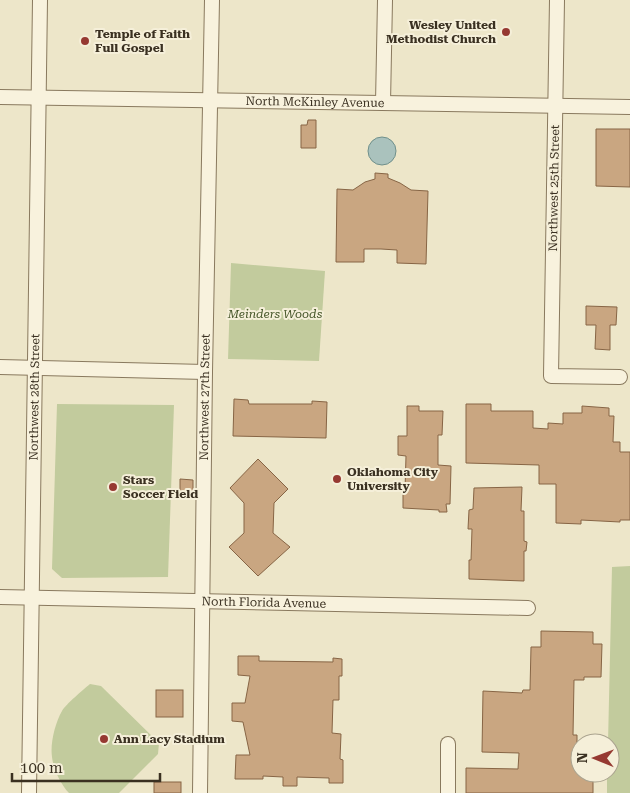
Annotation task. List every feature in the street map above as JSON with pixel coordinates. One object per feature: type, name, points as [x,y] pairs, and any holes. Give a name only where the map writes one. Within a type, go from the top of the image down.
[{"type":"street","name":"Northwest 28th Street","points":[[29,793],[40,0]]},
{"type":"street","name":"Northwest 27th Street","points":[[200,793],[212,0]]},
{"type":"street","points":[[383,103],[385,0]]},
{"type":"street","name":"Northwest 25th Street","points":[[557,0],[551,376],[620,377]]},
{"type":"street","name":"North McKinley Avenue","points":[[0,97],[630,108]]},
{"type":"street","points":[[0,367],[205,372]]},
{"type":"street","name":"North Florida Avenue","points":[[0,597],[528,608]]},
{"type":"street","points":[[448,744],[448,793]]},
{"type":"green space","name":"Meinders Woods","points":[[231,263],[325,271],[319,361],[228,359]]},
{"type":"green space","name":"Stars Soccer Field","points":[[57,404],[174,405],[168,577],[62,578],[52,569]]},
{"type":"green space","points":[[630,566],[630,793],[607,793],[607,783],[620,783],[620,733],[608,733],[612,567]]},
{"type":"green space","name":"Ann Lacy Stadium","points":[[90,684],[101,686],[159,743],[158,754],[119,793],[69,793],[60,781],[54,766],[52,746],[59,716],[67,705]]},
{"type":"water","points":[[382,137],[392,141],[396,151],[392,161],[382,165],[372,161],[368,151],[372,141]]},
{"type":"building","points":[[308,120],[316,120],[316,148],[301,148],[301,125],[307,125]]},
{"type":"building","points":[[596,129],[630,129],[630,187],[596,186]]},
{"type":"building","points":[[375,173],[388,174],[388,178],[411,190],[428,191],[426,264],[397,263],[397,250],[381,249],[364,249],[364,262],[336,262],[337,189],[353,190],[365,182],[375,179]]},
{"type":"building","points":[[586,306],[617,307],[616,325],[610,325],[610,350],[595,349],[596,325],[586,325]]},
{"type":"building","points":[[234,399],[248,400],[249,404],[312,404],[312,401],[327,402],[326,438],[233,436]]},
{"type":"building","points":[[466,404],[491,404],[491,411],[533,411],[533,428],[548,429],[548,423],[563,424],[563,413],[582,413],[582,406],[609,408],[609,416],[614,416],[613,442],[620,442],[620,452],[630,452],[630,520],[620,520],[620,522],[581,520],[581,524],[556,523],[556,484],[539,484],[539,465],[466,463]]},
{"type":"building","points":[[407,406],[419,406],[419,411],[443,411],[442,435],[438,435],[438,465],[451,466],[450,504],[446,504],[447,512],[403,508],[406,456],[398,455],[398,436],[407,436]]},
{"type":"building","points":[[258,459],[288,489],[274,503],[273,533],[290,547],[258,576],[229,547],[244,533],[244,503],[230,488]]},
{"type":"building","points":[[180,479],[193,480],[193,492],[180,492]]},
{"type":"building","points":[[522,487],[521,511],[524,511],[524,541],[527,542],[526,551],[524,551],[524,581],[469,579],[472,529],[468,529],[469,510],[473,509],[474,488]]},
{"type":"building","points":[[541,631],[593,632],[593,644],[602,644],[601,677],[584,677],[584,680],[574,680],[573,733],[570,733],[570,783],[593,783],[593,793],[466,793],[466,768],[518,769],[519,753],[482,752],[483,691],[522,693],[523,690],[530,690],[531,647],[541,647]]},
{"type":"building","points":[[238,656],[259,656],[259,661],[333,662],[333,658],[342,659],[342,676],[339,676],[339,700],[333,700],[332,733],[341,734],[340,759],[343,760],[343,783],[329,783],[329,778],[297,777],[297,786],[283,786],[283,777],[263,776],[263,779],[235,779],[236,755],[250,755],[243,722],[232,721],[232,703],[245,703],[250,676],[238,675]]},
{"type":"building","points":[[156,690],[183,690],[183,717],[156,717]]},
{"type":"building","points":[[154,782],[181,782],[181,793],[154,793]]},
{"type":"place","name":"Wesley United Methodist Church","points":[[506,32]]},
{"type":"place","name":"Temple of Faith Full Gospel","points":[[85,41]]},
{"type":"place","name":"Oklahoma City University","points":[[337,479]]},
{"type":"place","name":"Stars Soccer Field","points":[[113,487]]},
{"type":"place","name":"Ann Lacy Stadium","points":[[104,739]]}]
